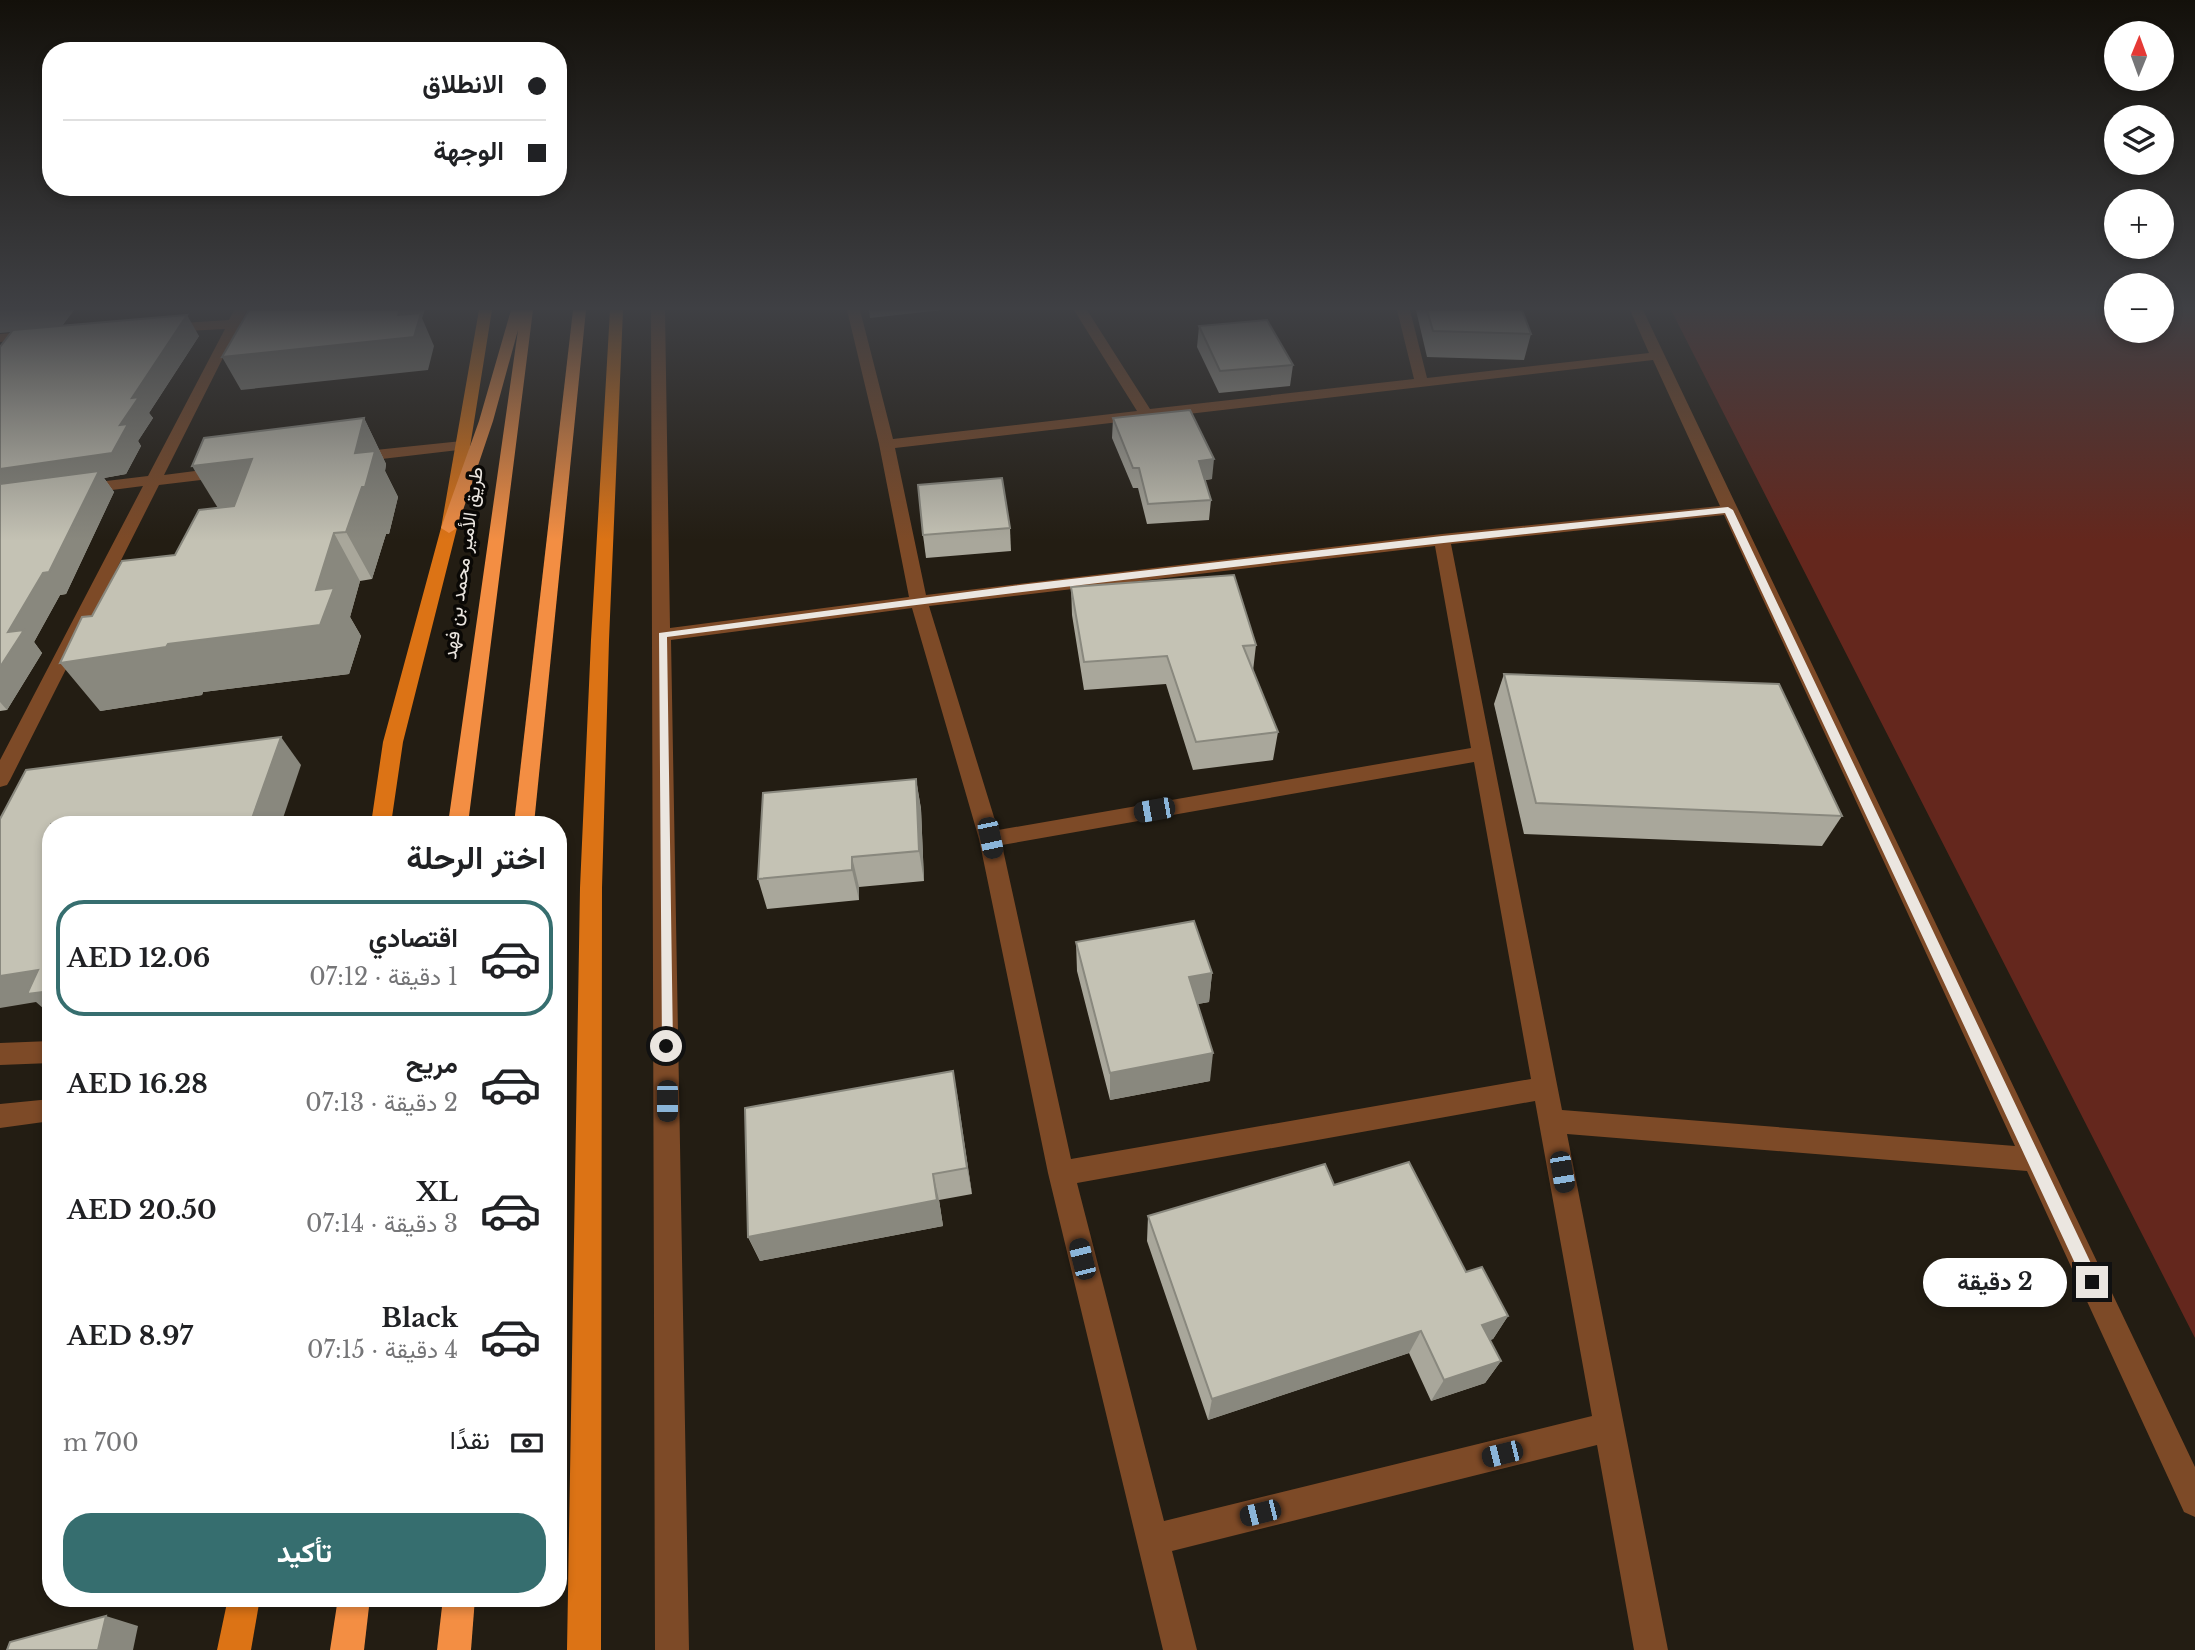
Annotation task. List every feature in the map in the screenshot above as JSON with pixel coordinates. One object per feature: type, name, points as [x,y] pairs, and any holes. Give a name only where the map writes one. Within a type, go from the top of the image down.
[{"type":"highway","points":[[449,528],[495,387]]},
{"type":"highway","name":"طريق الأمير محمد بن فهد","points":[[459,816],[517,387]]},
{"type":"highway","points":[[525,816],[573,387]]},
{"type":"highway","points":[[347,1650],[353,1607]]},
{"type":"highway","points":[[454,1650],[458,1607]]},
{"type":"main road","points":[[382,816],[393,743],[449,528],[472,387]]},
{"type":"main road","points":[[584,1650],[588,1477],[590,968],[596,723],[613,387]]},
{"type":"main road","points":[[234,1650],[242,1607]]},
{"type":"street","points":[[0,780],[5,760],[202,387]]},
{"type":"street","points":[[659,387],[671,1650]]},
{"type":"street","points":[[873,387],[887,444],[918,600],[990,838],[1061,1174],[1180,1650]]},
{"type":"street","points":[[1129,387],[1146,414]]},
{"type":"street","points":[[887,444],[1371,387]]},
{"type":"street","points":[[1670,387],[2195,1501]]},
{"type":"street","points":[[342,459],[461,446]]},
{"type":"street","points":[[65,492],[248,469]]},
{"type":"street","points":[[663,635],[918,600],[1442,539],[1728,510]]},
{"type":"street","points":[[1442,539],[1651,1650]]},
{"type":"street","points":[[990,838],[1483,753]]},
{"type":"street","points":[[0,1054],[42,1052]]},
{"type":"street","points":[[1061,1174],[1546,1088]]},
{"type":"street","points":[[0,1117],[42,1111]]},
{"type":"street","points":[[0,1117],[42,1116]]},
{"type":"street","points":[[1552,1121],[2035,1160]]},
{"type":"street","points":[[1153,1540],[1609,1427]]},
{"type":"shaded area","points":[[1710,387],[2195,387],[2195,1338]]},
{"type":"building","points":[[0,387],[139,387],[132,398],[139,397],[120,425],[128,424],[112,453],[0,469]]},
{"type":"building","points":[[1190,410],[1214,459],[1199,461],[1211,500],[1148,504],[1139,468],[1133,468],[1113,418]]},
{"type":"building","points":[[364,418],[355,453],[375,451],[365,487],[362,487],[346,532],[334,533],[316,590],[334,588],[320,625],[168,644],[166,647],[60,663],[82,617],[92,616],[122,561],[175,555],[199,510],[234,506],[252,459],[192,466],[204,438]]},
{"type":"building","points":[[99,471],[49,572],[43,573],[8,632],[24,630],[0,667],[0,484]]},
{"type":"building","points":[[1002,478],[1010,528],[923,535],[918,485]]},
{"type":"building","points":[[1234,575],[1256,645],[1243,646],[1278,732],[1196,742],[1167,656],[1084,662],[1071,587]]},
{"type":"building","points":[[1504,674],[1779,684],[1842,816],[1536,803]]},
{"type":"building","points":[[281,737],[253,816],[42,816],[42,992],[27,994],[38,970],[0,976],[0,819],[26,770]]},
{"type":"building","points":[[916,779],[919,851],[852,857],[852,870],[758,879],[763,793]]},
{"type":"building","points":[[1194,921],[1212,973],[1189,977],[1213,1053],[1110,1073],[1076,942]]},
{"type":"building","points":[[953,1071],[967,1168],[933,1174],[937,1200],[748,1237],[745,1108]]},
{"type":"building","points":[[1409,1162],[1466,1272],[1482,1267],[1508,1316],[1482,1325],[1501,1361],[1444,1380],[1421,1331],[1212,1399],[1148,1216],[1325,1164],[1334,1185]]},
{"type":"building","points":[[106,1616],[98,1650],[7,1650],[10,1642]]},
{"type":"route","points":[[666,1046],[663,635],[1028,587],[1442,539],[1728,510],[2092,1282]]}]
